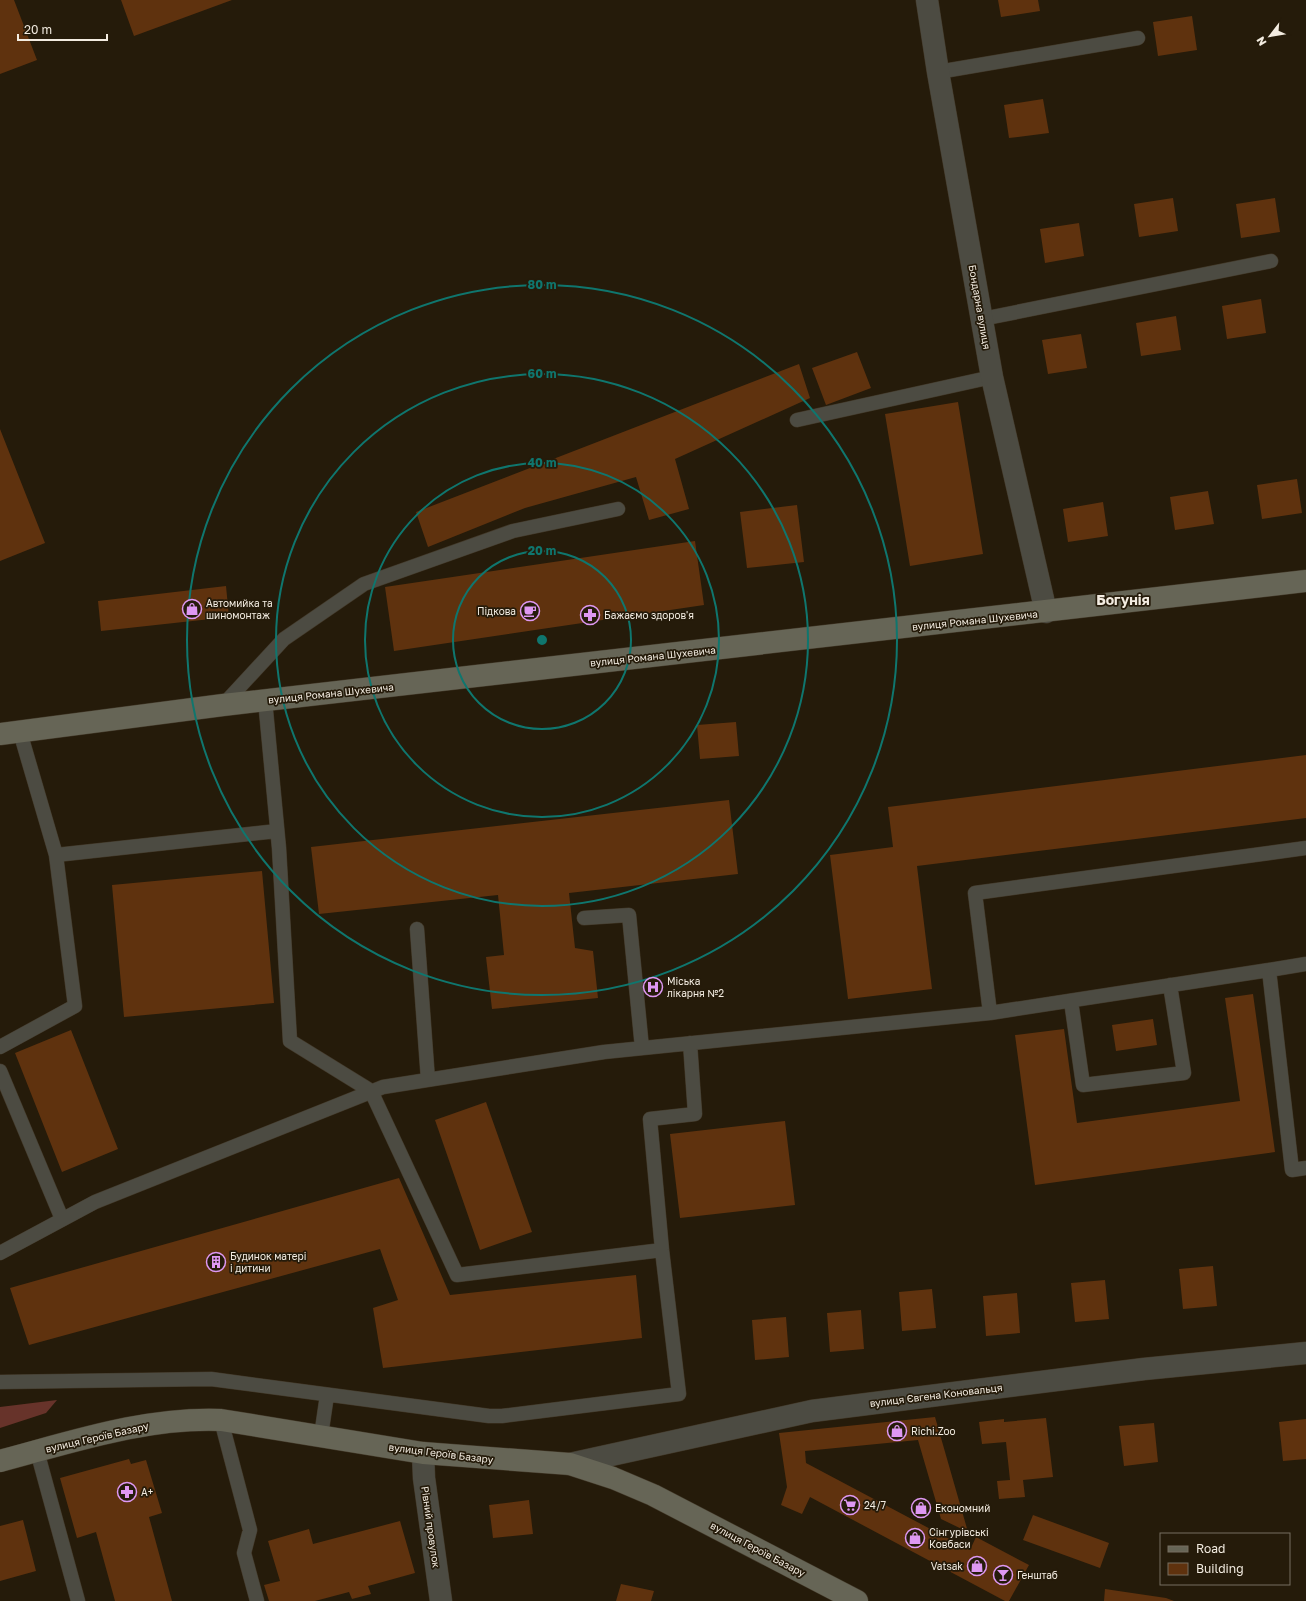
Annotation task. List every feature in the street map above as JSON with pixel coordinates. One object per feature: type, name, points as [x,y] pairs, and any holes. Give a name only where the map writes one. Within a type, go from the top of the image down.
[{"type":"street","name":"Бондарна вулиця","points":[[927,0],[938,72],[992,377],[1046,612]]},
{"type":"street","name":"вулиця Романа Шухевича","points":[[10,733],[265,700],[1046,612],[1306,581]]},
{"type":"street","name":"вулиця Євгена Коновальця","points":[[570,1464],[812,1411],[1144,1369],[1306,1353]]},
{"type":"street","name":"вулиця Героїв Базару","points":[[0,1461],[106,1433],[146,1425],[195,1419],[221,1420],[423,1453],[570,1464],[614,1478],[653,1495],[857,1601]]},
{"type":"street","name":"Рівний провулок","points":[[423,1453],[424,1478],[441,1601]]},
{"type":"lane","points":[[938,72],[1138,38]]},
{"type":"lane","points":[[982,319],[1271,261]]},
{"type":"lane","points":[[797,420],[992,377]]},
{"type":"lane","points":[[224,705],[284,639],[364,584],[513,530],[618,508]]},
{"type":"lane","points":[[265,700],[277,831],[290,1041],[371,1092],[457,1275],[662,1250]]},
{"type":"lane","points":[[0,1047],[75,1006],[56,855],[10,733]]},
{"type":"lane","points":[[56,855],[277,831]]},
{"type":"lane","points":[[990,1013],[975,893],[1306,848]]},
{"type":"lane","points":[[584,918],[629,915],[642,1048]]},
{"type":"lane","points":[[417,929],[428,1080]]},
{"type":"lane","points":[[0,1253],[95,1202],[383,1087],[604,1052],[990,1013],[1306,964]]},
{"type":"lane","points":[[1269,970],[1292,1170],[1306,1168]]},
{"type":"lane","points":[[1071,1001],[1083,1085],[1184,1072],[1170,985]]},
{"type":"lane","points":[[0,1382],[211,1379],[489,1416],[502,1416],[679,1394],[662,1250],[650,1120],[695,1114],[690,1043]]},
{"type":"lane","points":[[0,1071],[62,1220]]},
{"type":"lane","points":[[321,1436],[327,1395]]},
{"type":"lane","points":[[221,1420],[250,1530],[244,1553],[257,1601]]},
{"type":"lane","points":[[37,1451],[78,1601]]},
{"type":"shaded area","points":[[57,1400],[46,1413],[0,1428],[0,1407]]},
{"type":"building","points":[[0,0],[14,0],[37,60],[0,74]]},
{"type":"building","points":[[121,0],[232,0],[134,36]]},
{"type":"building","points":[[998,0],[1038,0],[1040,11],[1001,17]]},
{"type":"building","points":[[1192,16],[1197,50],[1158,56],[1153,22]]},
{"type":"building","points":[[1043,99],[1049,133],[1009,138],[1004,105]]},
{"type":"building","points":[[1173,198],[1178,231],[1139,237],[1134,204]]},
{"type":"building","points":[[1275,198],[1280,232],[1241,238],[1236,204]]},
{"type":"building","points":[[1079,223],[1084,256],[1045,263],[1040,229]]},
{"type":"building","points":[[1261,299],[1266,333],[1227,339],[1222,306]]},
{"type":"building","points":[[1176,316],[1181,350],[1141,356],[1136,323]]},
{"type":"building","points":[[1081,334],[1087,368],[1048,374],[1042,340]]},
{"type":"building","points":[[857,352],[871,388],[826,405],[812,368]]},
{"type":"building","points":[[799,364],[810,398],[675,459],[689,509],[649,520],[636,477],[525,508],[428,547],[416,512]]},
{"type":"building","points":[[958,402],[983,554],[910,566],[885,414]]},
{"type":"building","points":[[0,429],[45,543],[0,561]]},
{"type":"building","points":[[1297,479],[1302,513],[1262,519],[1257,485]]},
{"type":"building","points":[[1208,491],[1214,524],[1175,530],[1170,497]]},
{"type":"building","points":[[1103,502],[1108,536],[1068,542],[1063,509]]},
{"type":"building","points":[[797,505],[804,562],[747,568],[740,512]]},
{"type":"building","points":[[695,541],[704,605],[394,651],[385,587]]},
{"type":"building","points":[[226,586],[229,617],[101,631],[98,601]]},
{"type":"building","points":[[736,722],[739,756],[700,759],[697,725]]},
{"type":"building","points":[[1306,755],[1306,818],[917,866],[932,989],[848,999],[830,855],[893,847],[888,807]]},
{"type":"building","points":[[729,800],[738,874],[569,893],[575,948],[593,951],[598,998],[492,1009],[486,957],[504,955],[498,895],[319,914],[311,847]]},
{"type":"building","points":[[262,871],[274,1003],[124,1017],[112,885]]},
{"type":"building","points":[[1253,994],[1275,1152],[1035,1185],[1015,1035],[1064,1029],[1077,1123],[1240,1101],[1225,998]]},
{"type":"building","points":[[1153,1019],[1157,1045],[1116,1051],[1112,1025]]},
{"type":"building","points":[[71,1030],[118,1149],[62,1172],[15,1053]]},
{"type":"building","points":[[486,1102],[532,1232],[480,1250],[435,1120]]},
{"type":"building","points":[[785,1121],[795,1205],[680,1218],[670,1134]]},
{"type":"building","name":"Будинок матері і дитини","points":[[399,1178],[450,1295],[636,1275],[642,1338],[383,1368],[373,1308],[398,1300],[380,1249],[29,1345],[10,1288]]},
{"type":"building","points":[[1213,1266],[1217,1306],[1183,1309],[1179,1269]]},
{"type":"building","points":[[1105,1280],[1109,1319],[1075,1322],[1071,1283]]},
{"type":"building","points":[[932,1289],[936,1328],[902,1331],[899,1292]]},
{"type":"building","points":[[1017,1293],[1020,1333],[986,1336],[983,1296]]},
{"type":"building","points":[[861,1310],[864,1349],[830,1352],[827,1313]]},
{"type":"building","points":[[786,1317],[789,1357],[755,1360],[752,1320]]},
{"type":"building","points":[[935,1417],[968,1532],[941,1519],[918,1440],[805,1451],[806,1463],[970,1550],[976,1537],[1029,1565],[1009,1601],[1005,1601],[810,1497],[802,1514],[781,1505],[787,1487],[779,1433]]},
{"type":"building","points":[[1046,1418],[1053,1477],[1023,1480],[1025,1497],[999,1499],[997,1481],[1010,1480],[1006,1442],[982,1444],[979,1422],[1004,1419],[1004,1422]]},
{"type":"building","points":[[1306,1419],[1306,1459],[1283,1461],[1279,1422]]},
{"type":"building","points":[[1154,1423],[1158,1462],[1124,1466],[1119,1426]]},
{"type":"building","points":[[129,1459],[131,1464],[146,1460],[162,1513],[149,1517],[172,1601],[115,1601],[96,1532],[77,1538],[60,1478]]},
{"type":"building","points":[[529,1500],[533,1534],[493,1538],[489,1505]]},
{"type":"building","points":[[1033,1515],[1109,1543],[1100,1568],[1023,1540]]},
{"type":"building","points":[[23,1520],[36,1571],[0,1581],[0,1526]]},
{"type":"building","points":[[400,1521],[415,1573],[368,1586],[371,1594],[352,1599],[349,1592],[315,1601],[269,1601],[264,1585],[280,1581],[268,1541],[309,1529],[313,1544]]},
{"type":"building","points":[[621,1584],[654,1591],[651,1601],[616,1601]]},
{"type":"building","points":[[1105,1589],[1166,1598],[1174,1601],[1104,1601]]},
{"type":"place","name":"Автомийка та шиномонтаж","points":[[192,609]]},
{"type":"place","name":"Підкова","points":[[530,611]]},
{"type":"place","name":"Бажаємо здоров'я","points":[[590,615]]},
{"type":"place","name":"Міська лікарня №2","points":[[653,987]]},
{"type":"place","name":"Будинок матері і дитини","points":[[216,1262]]},
{"type":"place","name":"Richi.Zoo","points":[[897,1431]]},
{"type":"place","name":"A+","points":[[127,1492]]},
{"type":"place","name":"24/7","points":[[850,1505]]},
{"type":"place","name":"Економний","points":[[921,1508]]},
{"type":"place","name":"Сінгурівські Ковбаси","points":[[915,1538]]},
{"type":"place","name":"Vatsak","points":[[977,1566]]},
{"type":"place","name":"Генштаб","points":[[1003,1575]]},
{"type":"district","name":"Богунія","points":[[1123,599]]}]
